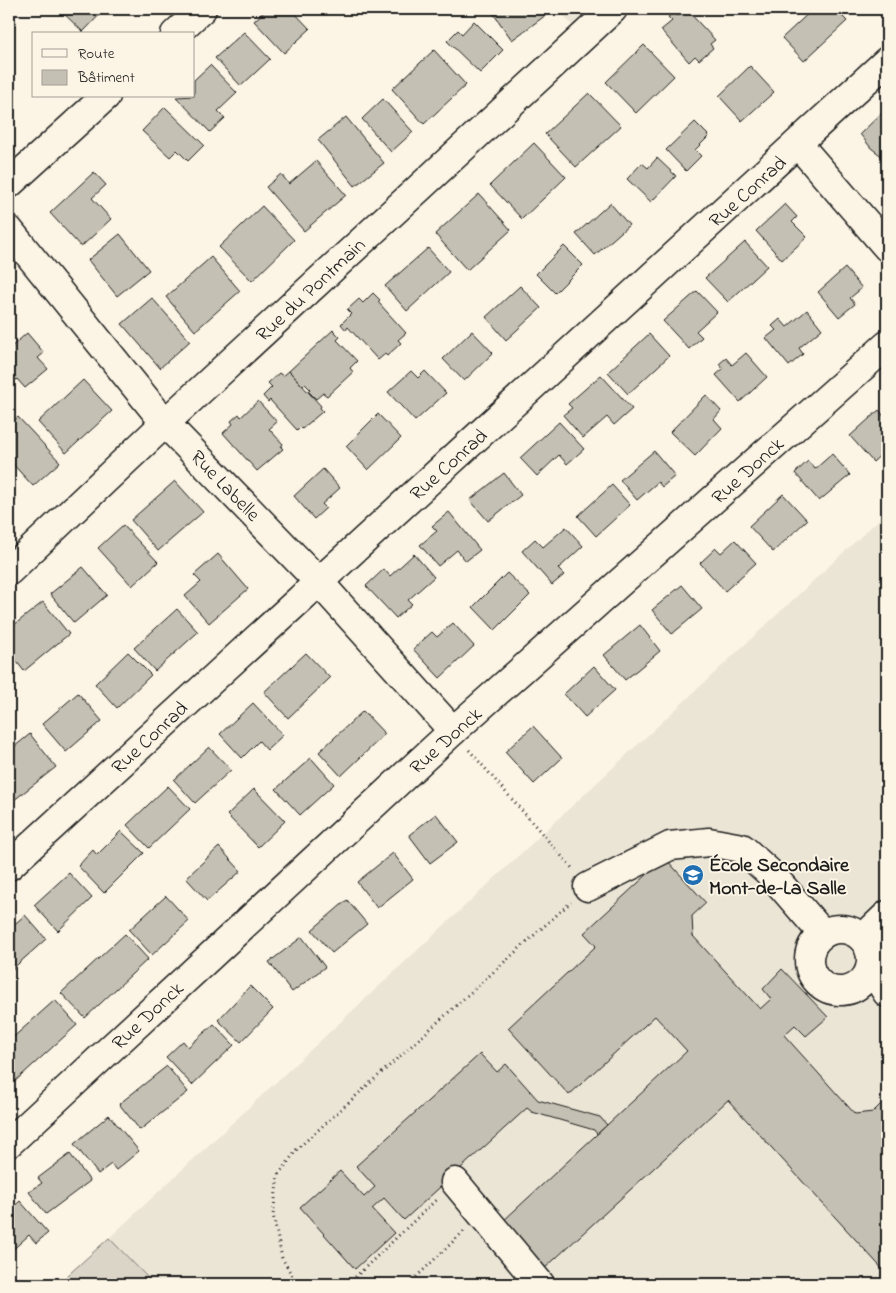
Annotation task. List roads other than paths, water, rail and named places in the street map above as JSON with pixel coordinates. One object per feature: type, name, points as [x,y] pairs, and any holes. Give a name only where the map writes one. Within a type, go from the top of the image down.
[{"type":"street","points":[[177,32],[202,9]]},
{"type":"street","name":"Rue du Pontmain","points":[[9,571],[165,423],[613,9]]},
{"type":"street","name":"Rue Conrad","points":[[9,866],[887,61]]},
{"type":"street","points":[[9,184],[104,98]]},
{"type":"street","points":[[798,144],[887,247]]},
{"type":"street","name":"Rue Labelle","points":[[9,230],[165,423],[319,582],[454,731]]},
{"type":"street","name":"Rue Donck","points":[[9,1143],[454,731],[887,345]]},
{"type":"street","points":[[588,887],[670,846],[709,842],[742,848],[772,875],[822,934]]},
{"type":"street","points":[[863,938],[887,915]]},
{"type":"street","points":[[839,928],[856,932],[863,938],[869,946],[872,956],[871,967],[867,976],[852,989],[812,988],[809,960],[815,940],[822,934],[839,928]]},
{"type":"street","points":[[871,967],[887,994]]},
{"type":"street","points":[[455,1182],[540,1284]]},
{"type":"place","name":"École Secondaire Mont-de-La Salle","points":[[693,875]]}]
